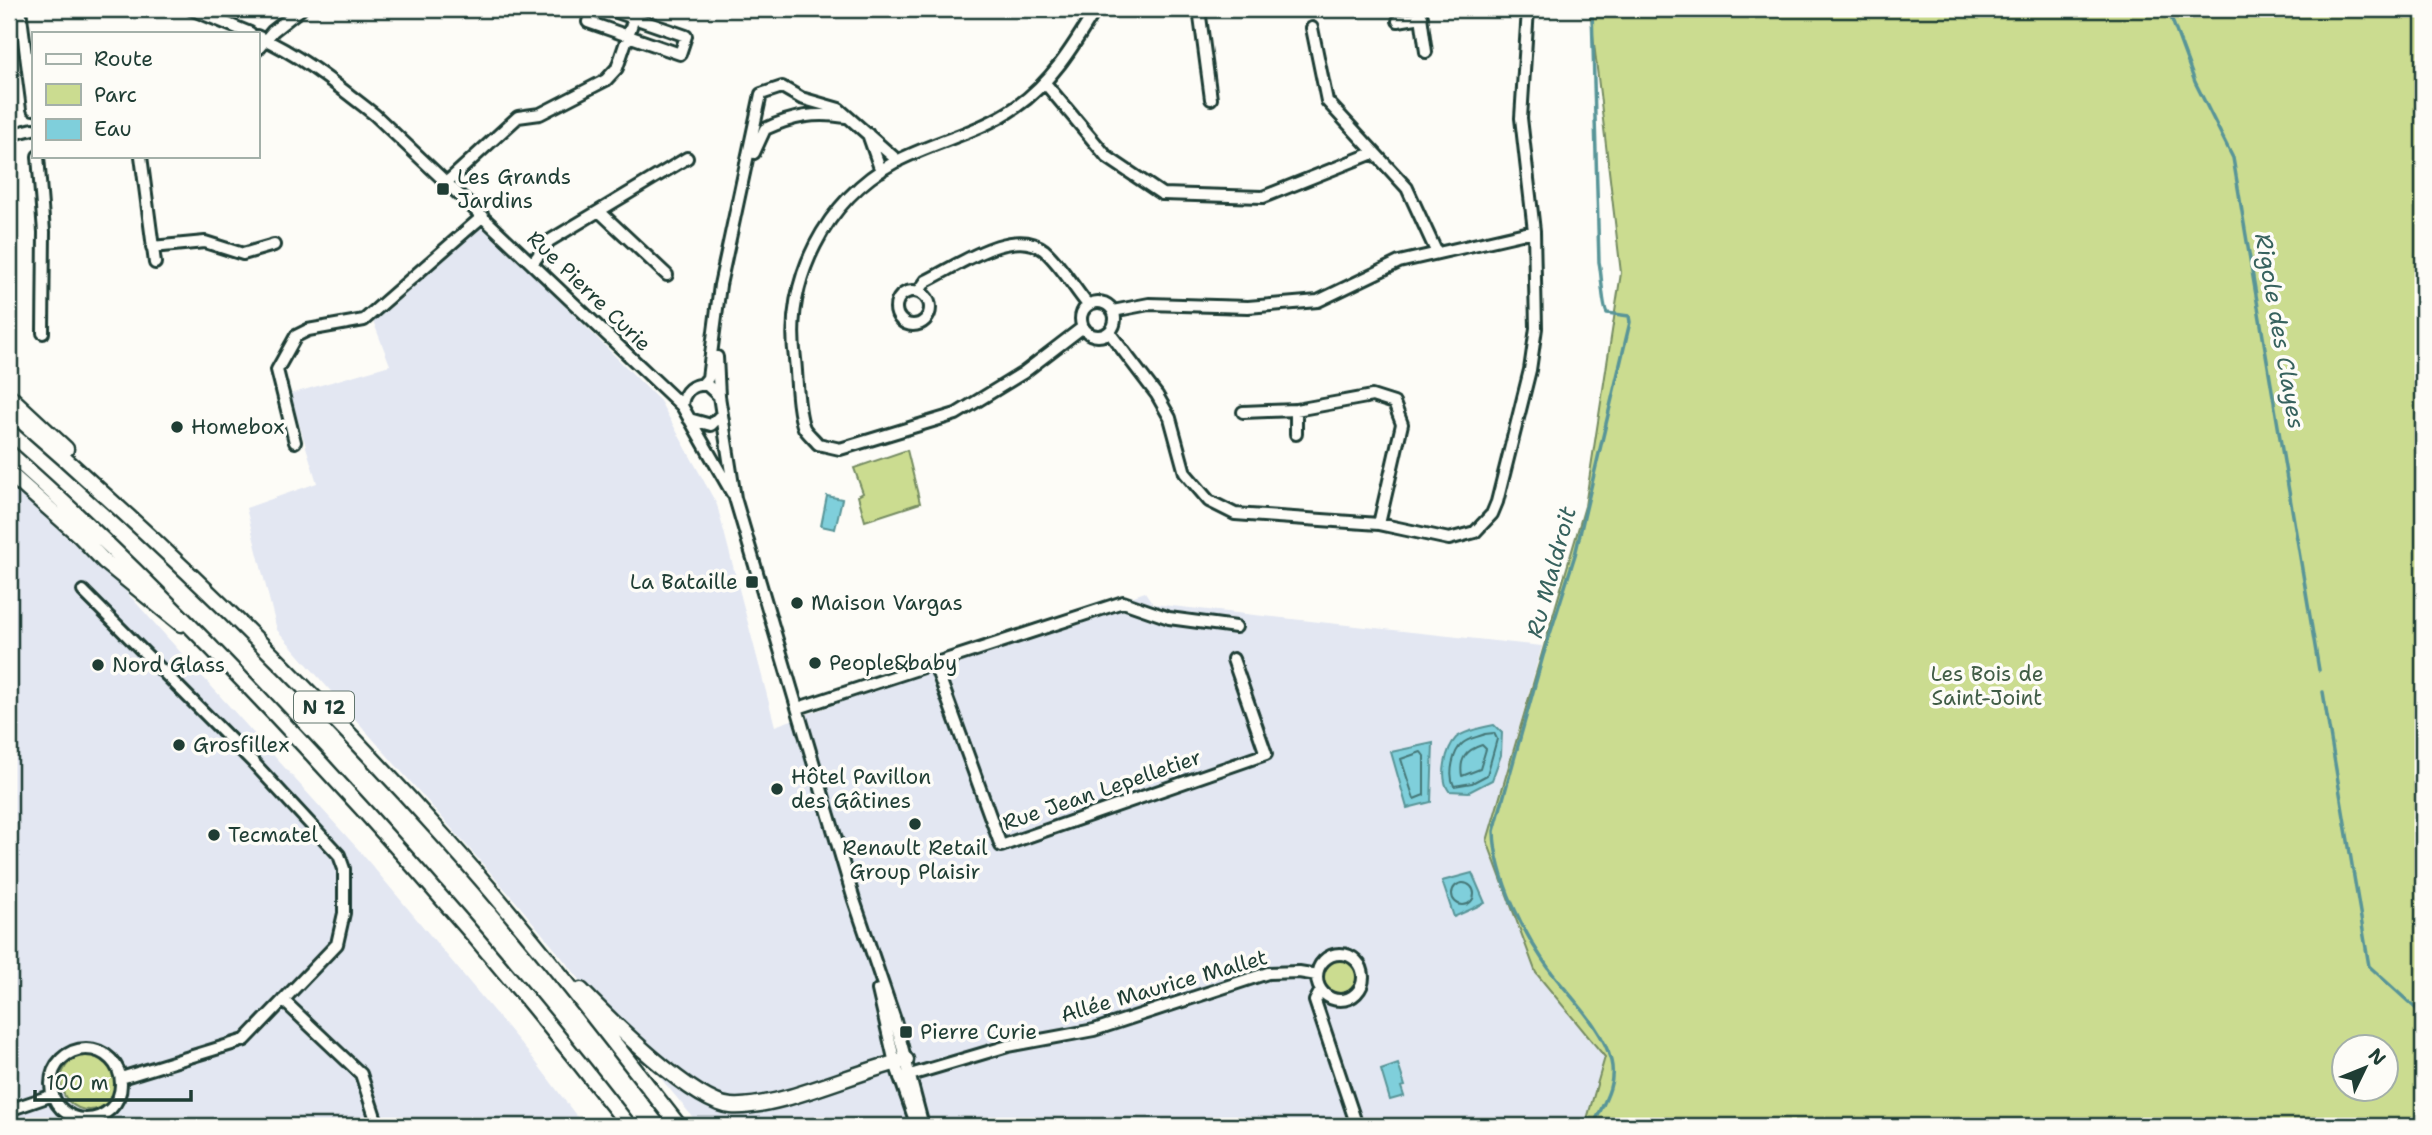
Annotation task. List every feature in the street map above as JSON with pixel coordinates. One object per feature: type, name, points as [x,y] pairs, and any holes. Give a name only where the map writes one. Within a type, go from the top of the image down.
[{"type":"highway","points":[[9,396],[65,446],[76,469]]},
{"type":"highway","name":"N 12","points":[[9,410],[76,469],[309,690],[448,841],[552,965],[679,1126]]},
{"type":"highway","name":"N 12","points":[[9,453],[203,637],[468,927],[629,1126]]},
{"type":"highway","points":[[9,473],[173,620],[203,637]]},
{"type":"highway","points":[[552,965],[565,972],[619,1026],[697,1093],[729,1106],[762,1103],[900,1061]]},
{"type":"street","points":[[20,9],[32,101]]},
{"type":"street","points":[[191,9],[248,32]]},
{"type":"street","points":[[261,38],[301,9]]},
{"type":"street","points":[[592,9],[588,22],[680,54],[686,36],[636,13],[608,9]]},
{"type":"street","points":[[1083,327],[1012,381],[956,414],[841,449],[818,444],[804,427],[793,346],[800,282],[812,249],[836,213],[881,171],[898,161],[981,128],[1017,107],[1045,83],[1069,52],[1096,9]]},
{"type":"street","points":[[1199,9],[1211,99]]},
{"type":"street","points":[[1108,332],[1157,395],[1170,418],[1185,472],[1209,501],[1235,514],[1380,524],[1449,539],[1475,532],[1492,514],[1530,370],[1535,328],[1534,231],[1521,118],[1528,9]]},
{"type":"street","points":[[447,182],[518,117],[540,114],[606,80],[617,68],[636,13]]},
{"type":"street","points":[[1398,21],[1421,13],[1426,52]]},
{"type":"street","points":[[1312,28],[1327,102],[1407,188],[1436,251]]},
{"type":"street","name":"Rue Pierre Curie","points":[[261,38],[327,78],[369,110],[682,406],[735,498]]},
{"type":"street","points":[[1045,83],[1107,157],[1162,194],[1263,197],[1373,153]]},
{"type":"street","points":[[665,391],[687,391],[708,378],[727,248],[748,165],[761,94],[782,87],[801,98],[839,109],[898,161]]},
{"type":"street","points":[[748,165],[765,129],[791,117],[821,113],[851,118]]},
{"type":"street","points":[[9,135],[32,129]]},
{"type":"street","points":[[868,134],[881,171]]},
{"type":"street","points":[[38,158],[44,232],[43,333]]},
{"type":"street","points":[[141,158],[155,263]]},
{"type":"street","points":[[533,264],[549,242],[687,158]]},
{"type":"street","points":[[600,212],[667,275]]},
{"type":"street","points":[[295,442],[276,370],[296,335],[308,330],[363,320],[483,216]]},
{"type":"street","points":[[1083,327],[1082,313],[1088,305],[1102,302],[1114,311],[1149,304],[1248,307],[1318,301],[1399,262],[1436,251],[1534,231]]},
{"type":"street","points":[[919,291],[926,281],[1009,241],[1027,240],[1044,251],[1088,305]]},
{"type":"street","points":[[152,247],[205,242],[243,254],[274,245]]},
{"type":"street","points":[[1083,327],[1097,336],[1108,332],[1114,325],[1114,311]]},
{"type":"street","name":"Rue Pierre Curie","points":[[715,340],[719,396],[735,498],[872,957],[900,1061],[923,1126]]},
{"type":"street","points":[[702,384],[712,388],[719,396]]},
{"type":"street","points":[[682,406],[687,391]]},
{"type":"street","points":[[1243,412],[1296,410],[1372,396],[1394,403],[1402,424],[1380,524]]},
{"type":"street","points":[[1296,410],[1296,434]]},
{"type":"street","points":[[688,418],[711,425],[722,414]]},
{"type":"street","points":[[83,592],[253,762],[339,855],[344,869],[344,913],[337,944],[245,1040],[121,1078]]},
{"type":"street","points":[[798,708],[1123,602],[1169,618],[1236,627]]},
{"type":"street","name":"Rue Jean Lepelletier","points":[[934,662],[1001,846],[1266,754],[1233,659]]},
{"type":"street","points":[[1336,954],[1349,956],[1362,970],[1361,987],[1350,998],[1332,999],[1321,990],[1317,975],[1323,962],[1336,954]]},
{"type":"street","name":"Allée Maurice Mallet","points":[[905,1077],[1008,1046],[1094,1030],[1268,973],[1317,975]]},
{"type":"street","points":[[1321,990],[1315,1001],[1357,1126]]},
{"type":"street","points":[[283,1000],[361,1074],[378,1126]]},
{"type":"street","points":[[86,1048],[105,1054],[113,1060],[121,1078],[121,1088],[113,1106],[99,1122],[66,1112],[53,1095],[52,1074],[57,1065],[74,1051],[86,1048]]},
{"type":"street","name":"Rue Pierre Curie","points":[[905,1077],[916,1126]]},
{"type":"street","points":[[9,1110],[53,1095]]},
{"type":"shaded area","points":[[473,214],[660,401],[717,505],[775,726],[1145,592],[1153,604],[1542,646],[1487,841],[1536,973],[1605,1057],[1585,1126],[700,1126],[517,903],[277,630],[246,508],[317,483],[290,394],[390,365],[370,313]]},
{"type":"shaded area","points":[[9,483],[93,555],[358,849],[532,1057],[584,1126],[9,1126]]},
{"type":"green space","name":"Les Bois de Saint-Joint","points":[[1590,9],[2423,9],[2423,1126],[1585,1126],[1605,1057],[1536,973],[1487,841],[1585,506],[1621,273]]},
{"type":"green space","points":[[907,450],[920,503],[865,521],[858,496],[863,493],[854,468]]},
{"type":"green space","points":[[1341,959],[1354,964],[1359,977],[1354,990],[1341,995],[1328,990],[1323,977],[1328,964]]},
{"type":"green space","points":[[83,1054],[95,1054],[109,1062],[117,1076],[115,1093],[109,1102],[95,1110],[83,1110],[66,1098],[61,1088],[61,1076],[73,1059]]},
{"type":"water","points":[[827,496],[842,499],[835,529],[821,526]]},
{"type":"water","points":[[1494,725],[1502,733],[1501,755],[1492,780],[1469,792],[1449,791],[1444,771],[1452,743],[1464,733]]},
{"type":"water","points":[[1433,743],[1431,802],[1407,808],[1391,752]]},
{"type":"water","points":[[1472,873],[1485,903],[1454,917],[1442,881]]},
{"type":"water","points":[[1398,1064],[1405,1086],[1401,1087],[1404,1096],[1390,1100],[1381,1070]]},
{"type":"waterway","name":"Ru Maldroit","points":[[1592,9],[1599,262],[1603,297],[1607,313],[1629,316],[1630,322],[1575,555],[1543,656],[1494,831],[1505,887],[1522,924],[1552,973],[1594,1026],[1607,1049],[1612,1078],[1608,1095],[1593,1126]]},
{"type":"waterway","name":"Rigole des Clayes","points":[[2168,9],[2195,82],[2233,158],[2319,670]]},
{"type":"waterway","name":"Rigole des Clayes","points":[[2323,692],[2369,966],[2423,1015]]},
{"type":"place","name":"Les Grands Jardins","points":[[443,189]]},
{"type":"place","name":"Homebox","points":[[177,427]]},
{"type":"place","name":"La Bataille","points":[[752,582]]},
{"type":"place","name":"Maison Vargas","points":[[797,603]]},
{"type":"place","name":"People&baby","points":[[815,663]]},
{"type":"place","name":"Nord Glass","points":[[98,665]]},
{"type":"place","name":"Grosfillex","points":[[179,745]]},
{"type":"place","name":"Hôtel Pavillon des Gâtines","points":[[777,789]]},
{"type":"place","name":"Renault Retail Group Plaisir","points":[[915,824]]},
{"type":"place","name":"Tecmatel","points":[[214,835]]},
{"type":"place","name":"Pierre Curie","points":[[906,1032]]}]
